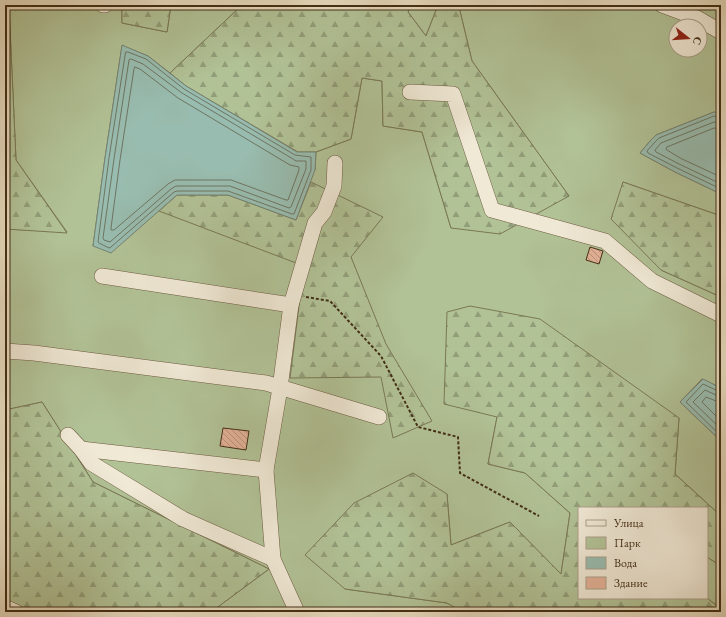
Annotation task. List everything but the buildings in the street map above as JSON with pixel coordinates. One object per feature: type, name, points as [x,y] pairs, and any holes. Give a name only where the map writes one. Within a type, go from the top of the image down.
[{"type":"street","points":[[662,5],[697,18],[721,32]]},
{"type":"street","points":[[410,92],[453,94],[492,210],[605,241],[652,281],[721,315]]},
{"type":"street","points":[[297,612],[273,559],[266,470],[280,388],[292,300],[315,223],[324,212],[334,186],[335,163]]},
{"type":"street","points":[[102,276],[292,300]]},
{"type":"street","points":[[5,351],[34,353],[266,383],[379,417]]},
{"type":"street","points":[[68,435],[91,463],[183,519],[273,559]]},
{"type":"street","points":[[81,449],[266,470]]},
{"type":"street","points":[[5,607],[16,612]]},
{"type":"path","points":[[292,300],[330,301],[381,356],[418,427],[458,437],[460,473],[481,483],[539,516]]},
{"type":"green space","points":[[5,5],[122,5],[122,23],[167,32],[171,5],[241,6],[170,73],[148,56],[122,46],[93,246],[177,195],[315,170],[316,152],[351,139],[362,78],[382,81],[383,126],[422,132],[451,228],[569,196],[472,61],[459,7],[460,5],[721,5],[721,114],[714,112],[656,135],[640,153],[721,194],[721,216],[623,182],[661,270],[721,297],[721,388],[702,379],[680,402],[721,441],[721,516],[675,474],[679,418],[497,417],[488,464],[525,473],[570,513],[561,575],[510,522],[451,545],[447,494],[345,589],[447,603],[463,612],[211,612],[269,569],[93,482],[42,402],[5,410],[5,247],[8,245],[5,242],[5,229],[67,232],[16,160],[9,7],[5,7]]},
{"type":"green space","points":[[122,5],[171,5],[167,32],[122,23]]},
{"type":"green space","points":[[240,5],[410,5],[408,12],[426,36],[438,5],[460,5],[459,7],[472,61],[569,196],[500,234],[451,228],[422,132],[383,126],[382,81],[362,78],[351,139],[316,152],[298,152],[186,86],[170,73],[240,7]]},
{"type":"green space","points":[[410,5],[438,5],[426,36],[408,12]]},
{"type":"green space","points":[[5,7],[9,7],[16,160],[67,233],[5,229]]},
{"type":"green space","points":[[311,182],[383,217],[351,257],[386,344],[432,421],[393,438],[381,377],[290,378],[304,266],[159,211],[177,195],[228,195],[296,220]]},
{"type":"green space","points":[[623,182],[721,216],[721,297],[661,270],[611,219]]},
{"type":"green space","points":[[470,306],[540,319],[679,418],[675,474],[721,516],[721,566],[708,558],[708,507],[578,507],[578,599],[708,599],[721,609],[721,612],[463,612],[447,603],[345,589],[305,555],[354,503],[413,473],[447,494],[451,545],[510,522],[561,574],[570,513],[525,473],[488,464],[497,417],[444,404],[447,312]]},
{"type":"green space","points":[[42,402],[93,482],[269,569],[211,612],[5,612],[5,410]]},
{"type":"green space","points":[[708,558],[721,566],[721,609],[708,599]]},
{"type":"water","points":[[122,45],[148,56],[186,86],[297,152],[316,152],[315,170],[296,220],[228,195],[177,195],[111,253],[93,246]]},
{"type":"water","points":[[714,112],[721,114],[721,194],[640,153],[656,135]]},
{"type":"water","points":[[703,379],[721,388],[721,441],[680,402]]}]
